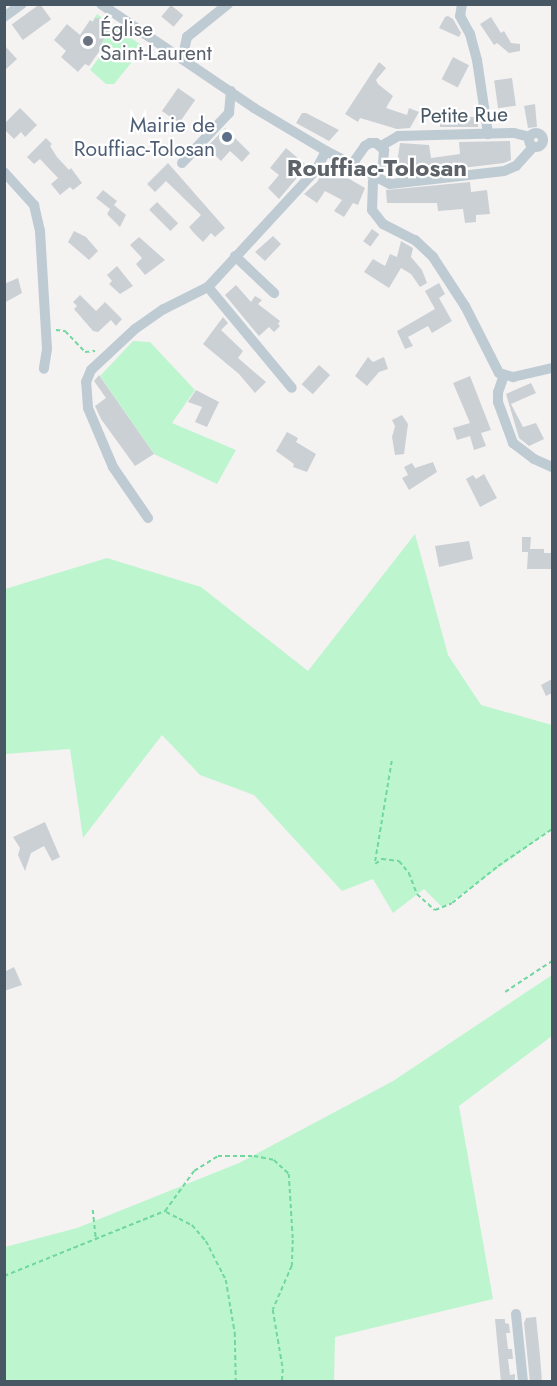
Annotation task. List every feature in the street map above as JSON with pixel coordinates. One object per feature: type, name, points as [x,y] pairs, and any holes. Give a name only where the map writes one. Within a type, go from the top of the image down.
[{"type":"street","points":[[4,17],[22,4]]},
{"type":"street","points":[[101,4],[254,108],[326,151],[390,184],[504,171],[516,166],[531,142],[541,146],[547,133]]},
{"type":"street","points":[[182,59],[186,38],[228,4]]},
{"type":"street","points":[[462,4],[460,16],[470,34],[477,60],[488,134]]},
{"type":"street","points":[[229,113],[231,91]]},
{"type":"street","points":[[182,163],[229,113],[254,108]]},
{"type":"street","name":"Petite Rue","points":[[381,146],[398,136],[514,133],[531,142]]},
{"type":"street","points":[[353,163],[365,146],[376,143],[381,146],[384,158],[376,176],[372,210],[383,224],[415,240],[433,257],[465,306],[494,365],[504,375],[522,376],[552,368]]},
{"type":"street","points":[[148,518],[114,467],[88,408],[86,382],[99,361],[135,329],[164,309],[208,287],[316,170],[326,151]]},
{"type":"street","points":[[4,172],[34,205],[40,231],[47,349],[44,369]]},
{"type":"street","points":[[235,256],[274,293]]},
{"type":"street","points":[[208,287],[247,338],[292,388]]},
{"type":"street","points":[[504,375],[498,392],[498,402],[513,443],[534,459],[552,467]]},
{"type":"street","points":[[516,1314],[523,1382]]},
{"type":"path","points":[[46,330],[65,331],[85,352],[97,351]]},
{"type":"path","points":[[392,761],[375,864],[382,859],[399,861],[409,873],[417,894],[435,910],[452,903],[498,866],[552,829]]},
{"type":"path","points":[[505,992],[552,961]]},
{"type":"path","points":[[4,1276],[165,1211],[194,1171],[218,1156],[254,1156],[274,1160],[289,1174],[293,1240],[292,1266],[273,1310],[284,1369],[282,1382]]},
{"type":"path","points":[[93,1210],[96,1239]]},
{"type":"path","points":[[165,1211],[192,1225],[206,1241],[226,1280],[235,1333],[236,1382]]},
{"type":"green space","points":[[97,14],[144,47],[114,84],[106,84],[90,70],[106,48],[100,43],[111,29],[103,20],[95,24],[92,22]]},
{"type":"green space","points":[[133,341],[150,342],[195,390],[172,423],[236,450],[217,484],[154,454],[100,376]]},
{"type":"green space","points":[[415,534],[448,655],[481,705],[552,725],[552,829],[443,908],[424,889],[393,913],[373,879],[342,891],[254,795],[200,775],[162,735],[83,838],[70,749],[5,754],[5,589],[107,558],[201,587],[308,671]]},
{"type":"green space","points":[[552,975],[552,1036],[459,1106],[493,1299],[335,1337],[334,1381],[5,1381],[5,1247],[77,1228],[239,1163],[393,1081]]},
{"type":"building","points":[[40,4],[51,19],[23,40],[12,25]]},
{"type":"building","points":[[171,5],[183,15],[174,27],[161,16]]},
{"type":"building","points":[[448,16],[453,19],[461,33],[459,37],[439,28]]},
{"type":"building","points":[[491,17],[501,33],[504,31],[511,43],[520,44],[520,51],[509,53],[497,43],[494,45],[480,24]]},
{"type":"building","name":"Église Saint-Laurent","points":[[95,18],[100,18],[109,24],[110,29],[101,44],[103,46],[89,66],[85,64],[78,72],[61,57],[66,51],[54,40],[67,24],[80,35],[90,20],[93,22]]},
{"type":"building","points":[[4,45],[17,59],[4,71]]},
{"type":"building","points":[[453,57],[469,65],[458,87],[442,79]]},
{"type":"building","points":[[379,62],[386,68],[376,80],[393,96],[386,108],[407,115],[409,108],[419,112],[410,128],[397,129],[360,118],[358,122],[345,114]]},
{"type":"building","points":[[512,78],[516,106],[498,108],[494,81]]},
{"type":"building","points":[[178,88],[195,100],[179,123],[162,111]]},
{"type":"building","points":[[535,104],[537,127],[528,128],[524,106]]},
{"type":"building","points":[[20,108],[37,125],[25,137],[21,132],[14,139],[4,129],[4,124]]},
{"type":"building","points":[[302,113],[339,130],[329,141],[296,123]]},
{"type":"building","points":[[440,117],[478,117],[478,127],[440,127]]},
{"type":"building","points":[[225,128],[250,153],[242,162],[230,151],[221,161],[207,147]]},
{"type":"building","points":[[46,138],[52,144],[50,146],[57,157],[69,170],[71,168],[82,183],[73,190],[70,187],[60,195],[51,184],[58,178],[40,159],[34,164],[27,157]]},
{"type":"building","points":[[510,141],[511,160],[504,163],[395,176],[400,143],[429,145],[431,158],[460,154],[459,142]]},
{"type":"building","points":[[286,148],[307,166],[279,199],[268,188],[279,175],[270,168]]},
{"type":"building","points":[[168,163],[225,228],[215,237],[211,233],[203,242],[193,232],[189,227],[201,215],[166,181],[155,192],[147,184]]},
{"type":"building","points":[[327,166],[365,188],[358,205],[353,203],[344,217],[334,211],[342,200],[325,191],[317,203],[304,194],[317,182]]},
{"type":"building","points":[[470,182],[471,192],[487,190],[490,214],[476,215],[476,222],[465,223],[463,209],[438,211],[437,203],[387,203],[386,190]]},
{"type":"building","points":[[103,190],[117,201],[114,205],[126,215],[120,227],[107,214],[110,209],[96,198]]},
{"type":"building","points":[[157,202],[178,223],[170,231],[149,210]]},
{"type":"building","points":[[372,229],[379,234],[370,246],[363,241]]},
{"type":"building","points":[[74,231],[86,237],[98,251],[89,260],[68,242]]},
{"type":"building","points":[[273,236],[281,244],[265,261],[255,252]]},
{"type":"building","points":[[139,237],[165,260],[145,275],[136,264],[142,258],[130,245]]},
{"type":"building","points":[[401,241],[413,248],[411,257],[422,270],[427,283],[420,287],[411,274],[401,268],[389,288],[364,272],[373,259],[385,266],[390,254],[397,257]]},
{"type":"building","points":[[117,266],[133,286],[120,294],[109,284],[112,281],[107,275]]},
{"type":"building","points":[[18,278],[22,293],[4,303],[4,284]]},
{"type":"building","points":[[439,283],[445,294],[439,298],[452,321],[432,333],[428,326],[408,337],[413,346],[405,349],[397,331],[435,309],[425,291]]},
{"type":"building","points":[[236,285],[251,302],[255,296],[262,300],[258,304],[280,321],[278,324],[280,326],[274,332],[269,327],[259,336],[225,295]]},
{"type":"building","points":[[80,295],[96,311],[105,302],[122,319],[116,326],[111,320],[98,332],[93,331],[74,309],[77,306],[73,302]]},
{"type":"building","points":[[223,317],[228,323],[221,330],[243,351],[238,358],[266,382],[255,393],[239,374],[203,344]]},
{"type":"building","points":[[368,357],[373,362],[384,357],[388,369],[379,372],[367,386],[355,376]]},
{"type":"building","points":[[319,365],[330,375],[313,394],[302,384]]},
{"type":"building","points":[[99,375],[154,454],[135,466],[101,419],[95,406],[106,398],[94,381]]},
{"type":"building","points":[[470,376],[491,430],[481,433],[486,446],[474,450],[470,436],[457,440],[453,428],[470,423],[453,383]]},
{"type":"building","points":[[531,383],[536,393],[511,404],[523,427],[536,423],[544,439],[529,446],[519,438],[506,394]]},
{"type":"building","points":[[196,390],[219,402],[207,427],[195,422],[202,407],[188,402]]},
{"type":"building","points":[[402,415],[408,424],[404,454],[395,455],[392,437],[395,426],[392,420]]},
{"type":"building","points":[[287,432],[298,438],[296,442],[316,454],[307,472],[293,467],[294,464],[276,451]]},
{"type":"building","points":[[433,462],[437,472],[409,490],[402,478],[408,475],[404,467],[412,463],[415,468]]},
{"type":"building","points":[[484,474],[497,498],[480,507],[466,479],[473,475],[476,479]]},
{"type":"building","points":[[522,537],[531,537],[530,549],[544,549],[544,553],[552,553],[552,569],[527,569],[528,552],[522,552]]},
{"type":"building","points":[[469,541],[473,559],[439,567],[435,546]]},
{"type":"building","points":[[552,679],[552,693],[546,696],[541,685]]},
{"type":"building","points":[[45,822],[60,857],[52,861],[44,846],[31,853],[25,871],[18,855],[20,848],[13,837]]},
{"type":"building","points":[[14,967],[22,985],[4,991],[4,972]]},
{"type":"building","points":[[536,1317],[542,1382],[530,1382],[524,1323],[526,1318]]},
{"type":"building","points":[[495,1319],[505,1319],[505,1323],[509,1324],[510,1333],[506,1333],[508,1349],[512,1349],[513,1359],[508,1359],[510,1375],[515,1374],[515,1382],[501,1382]]},
{"type":"place","name":"Église Saint-Laurent","points":[[88,41]]},
{"type":"place","name":"Mairie de Rouffiac-Tolosan","points":[[227,137]]},
{"type":"district","name":"Rouffiac-Tolosan","points":[[377,168]]}]
